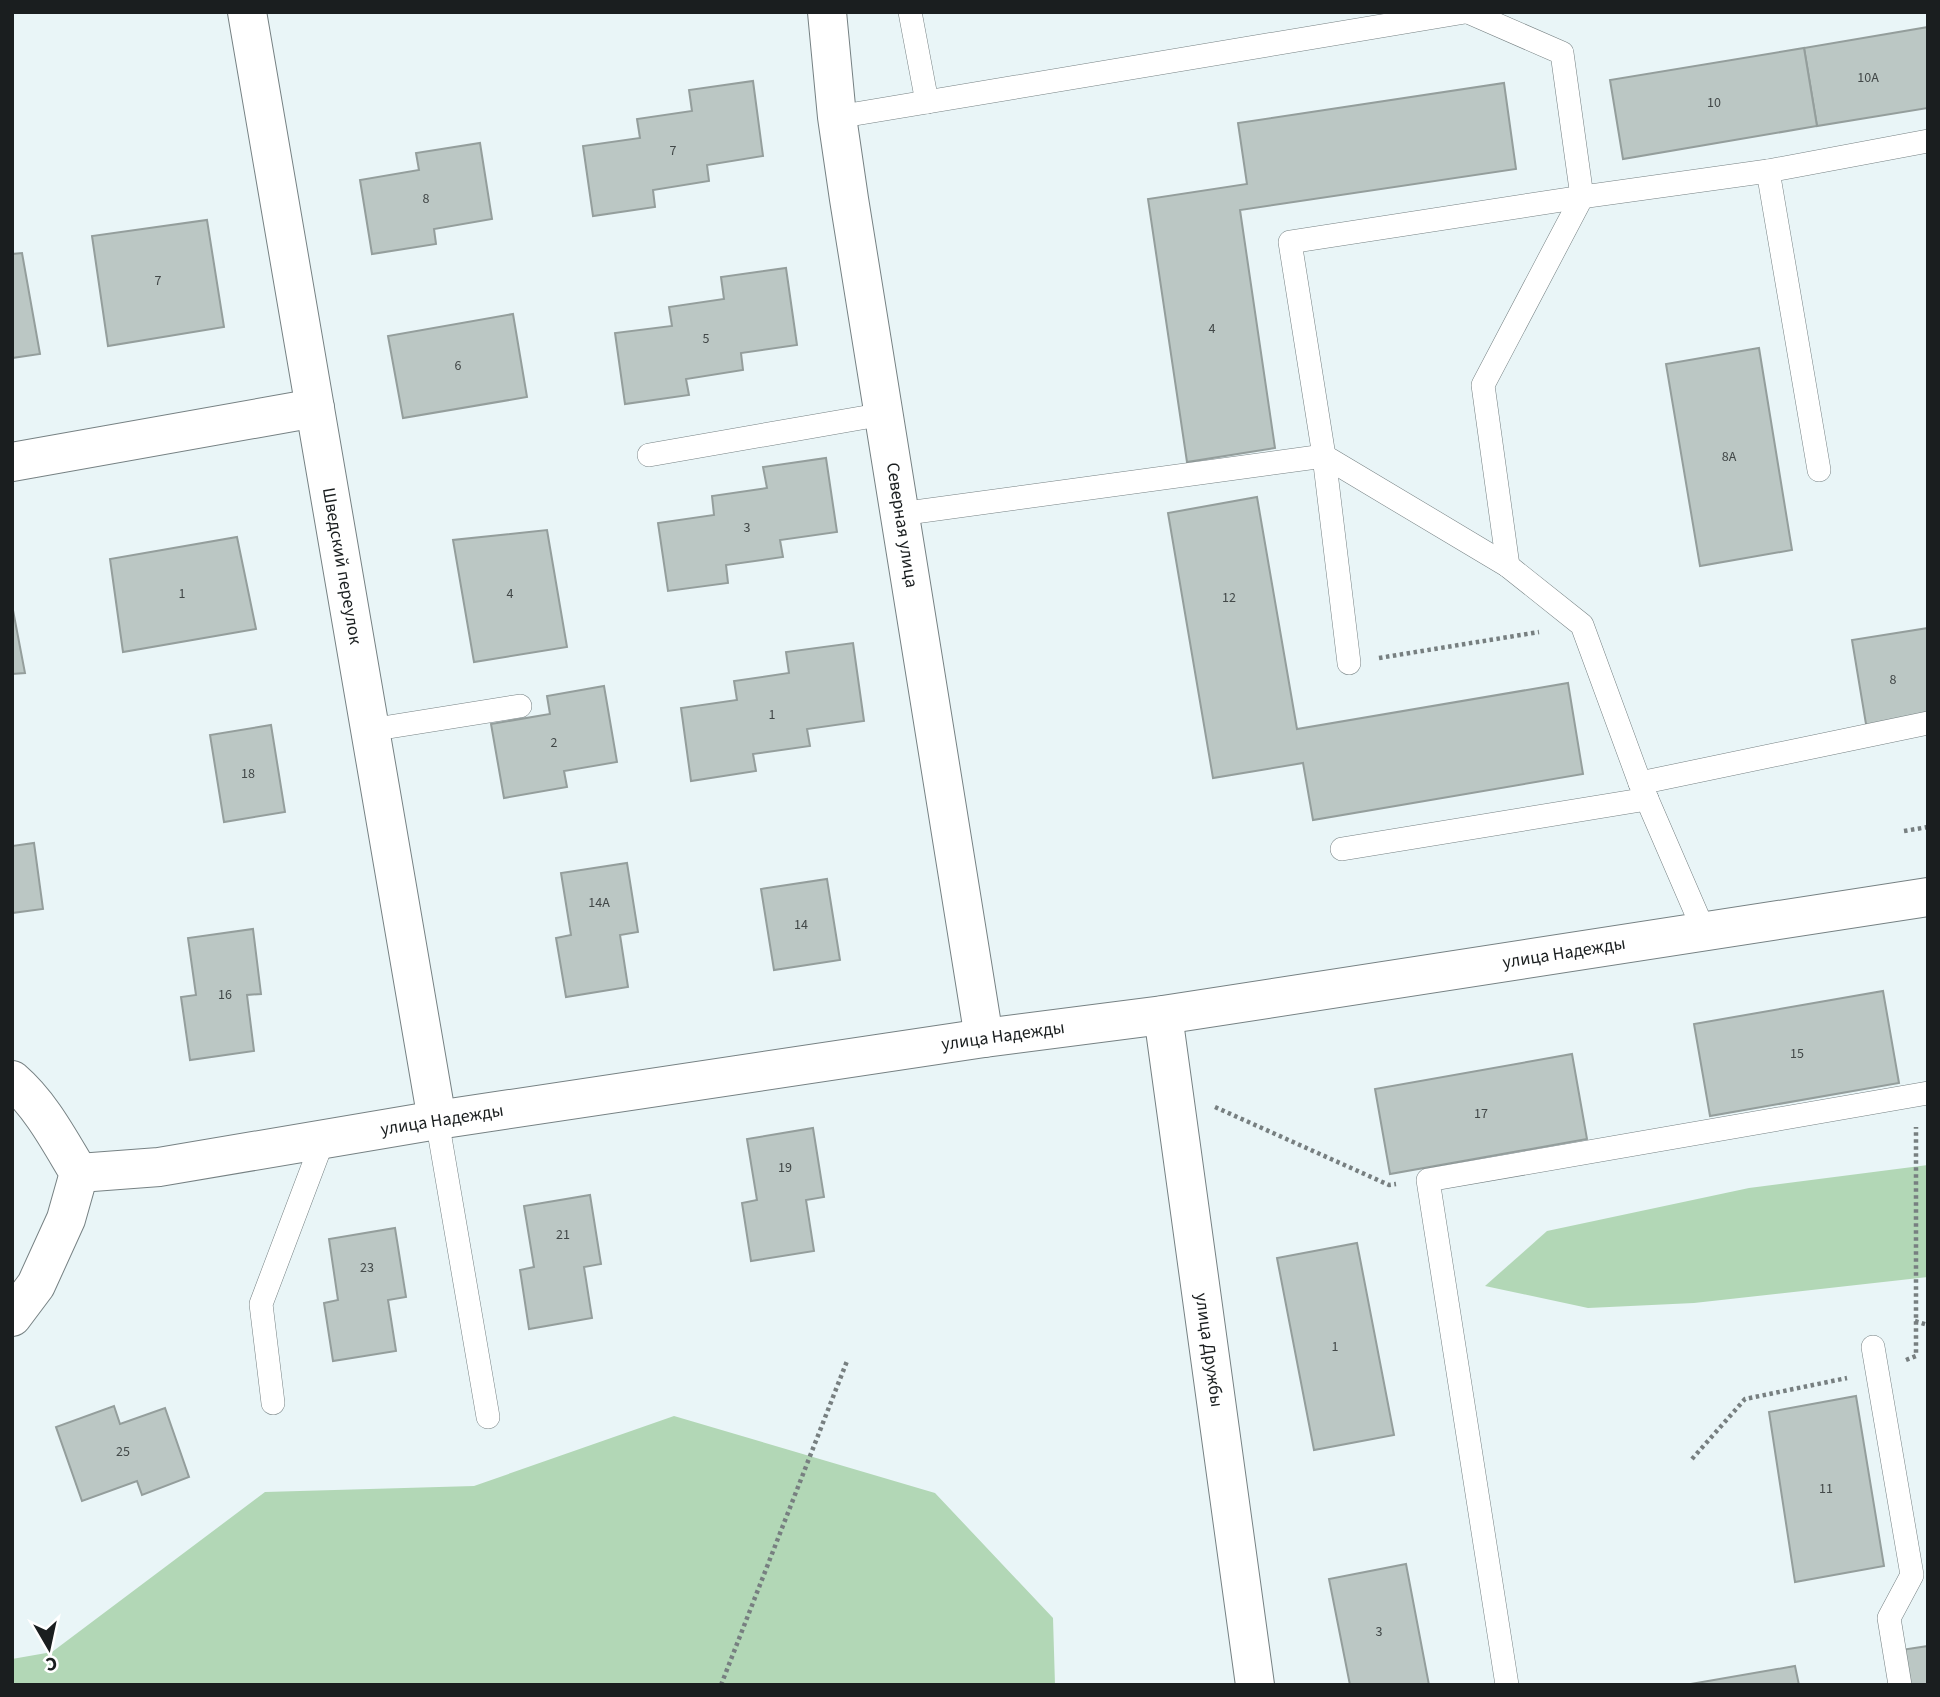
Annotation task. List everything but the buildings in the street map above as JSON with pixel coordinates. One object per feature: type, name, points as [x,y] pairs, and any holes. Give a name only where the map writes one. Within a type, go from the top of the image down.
[{"type":"street","name":"Шведский переулок","points":[[247,12],[437,1120]]},
{"type":"street","name":"Северная улица","points":[[827,12],[837,117],[984,1038]]},
{"type":"street","points":[[12,462],[315,408]]},
{"type":"street","name":"улица Надежды","points":[[79,1173],[159,1167],[437,1120],[984,1038],[1163,1015],[1928,897]]},
{"type":"street","name":"улица Дружбы","points":[[1163,1015],[1255,1685]]},
{"type":"street","points":[[12,1080],[49,1123],[79,1173],[66,1219],[36,1285],[12,1317]]},
{"type":"lane","points":[[910,12],[927,102]]},
{"type":"lane","points":[[837,117],[1466,12],[1562,53],[1582,197],[1483,384],[1508,566]]},
{"type":"lane","points":[[1349,663],[1324,456],[1290,242],[1768,171],[1928,141]]},
{"type":"lane","points":[[1768,171],[1819,470]]},
{"type":"lane","points":[[649,455],[884,414]]},
{"type":"lane","points":[[900,514],[1324,456],[1508,566],[1582,625],[1643,791],[1704,931]]},
{"type":"lane","points":[[370,730],[520,706]]},
{"type":"lane","points":[[1342,849],[1643,791],[1928,723]]},
{"type":"lane","points":[[1507,1685],[1428,1180],[1922,1094]]},
{"type":"lane","points":[[437,1120],[488,1417]]},
{"type":"lane","points":[[274,1403],[261,1304],[323,1140]]},
{"type":"lane","points":[[1873,1346],[1912,1575],[1889,1618],[1900,1685]]},
{"type":"path","points":[[1349,663],[1582,625]]},
{"type":"path","points":[[1904,831],[1928,827]]},
{"type":"path","points":[[1173,1088],[1389,1185],[1428,1180]]},
{"type":"path","points":[[1692,1458],[1745,1399],[1878,1371],[1916,1356],[1922,1094]]},
{"type":"path","points":[[1915,1321],[1928,1325]]},
{"type":"path","points":[[721,1685],[847,1361]]},
{"type":"green space","points":[[1928,1165],[1928,1277],[1694,1303],[1588,1308],[1485,1286],[1547,1231],[1749,1188]]},
{"type":"green space","points":[[674,1416],[935,1493],[1053,1618],[1055,1685],[12,1685],[12,1659],[52,1652],[265,1492],[474,1486]]}]
